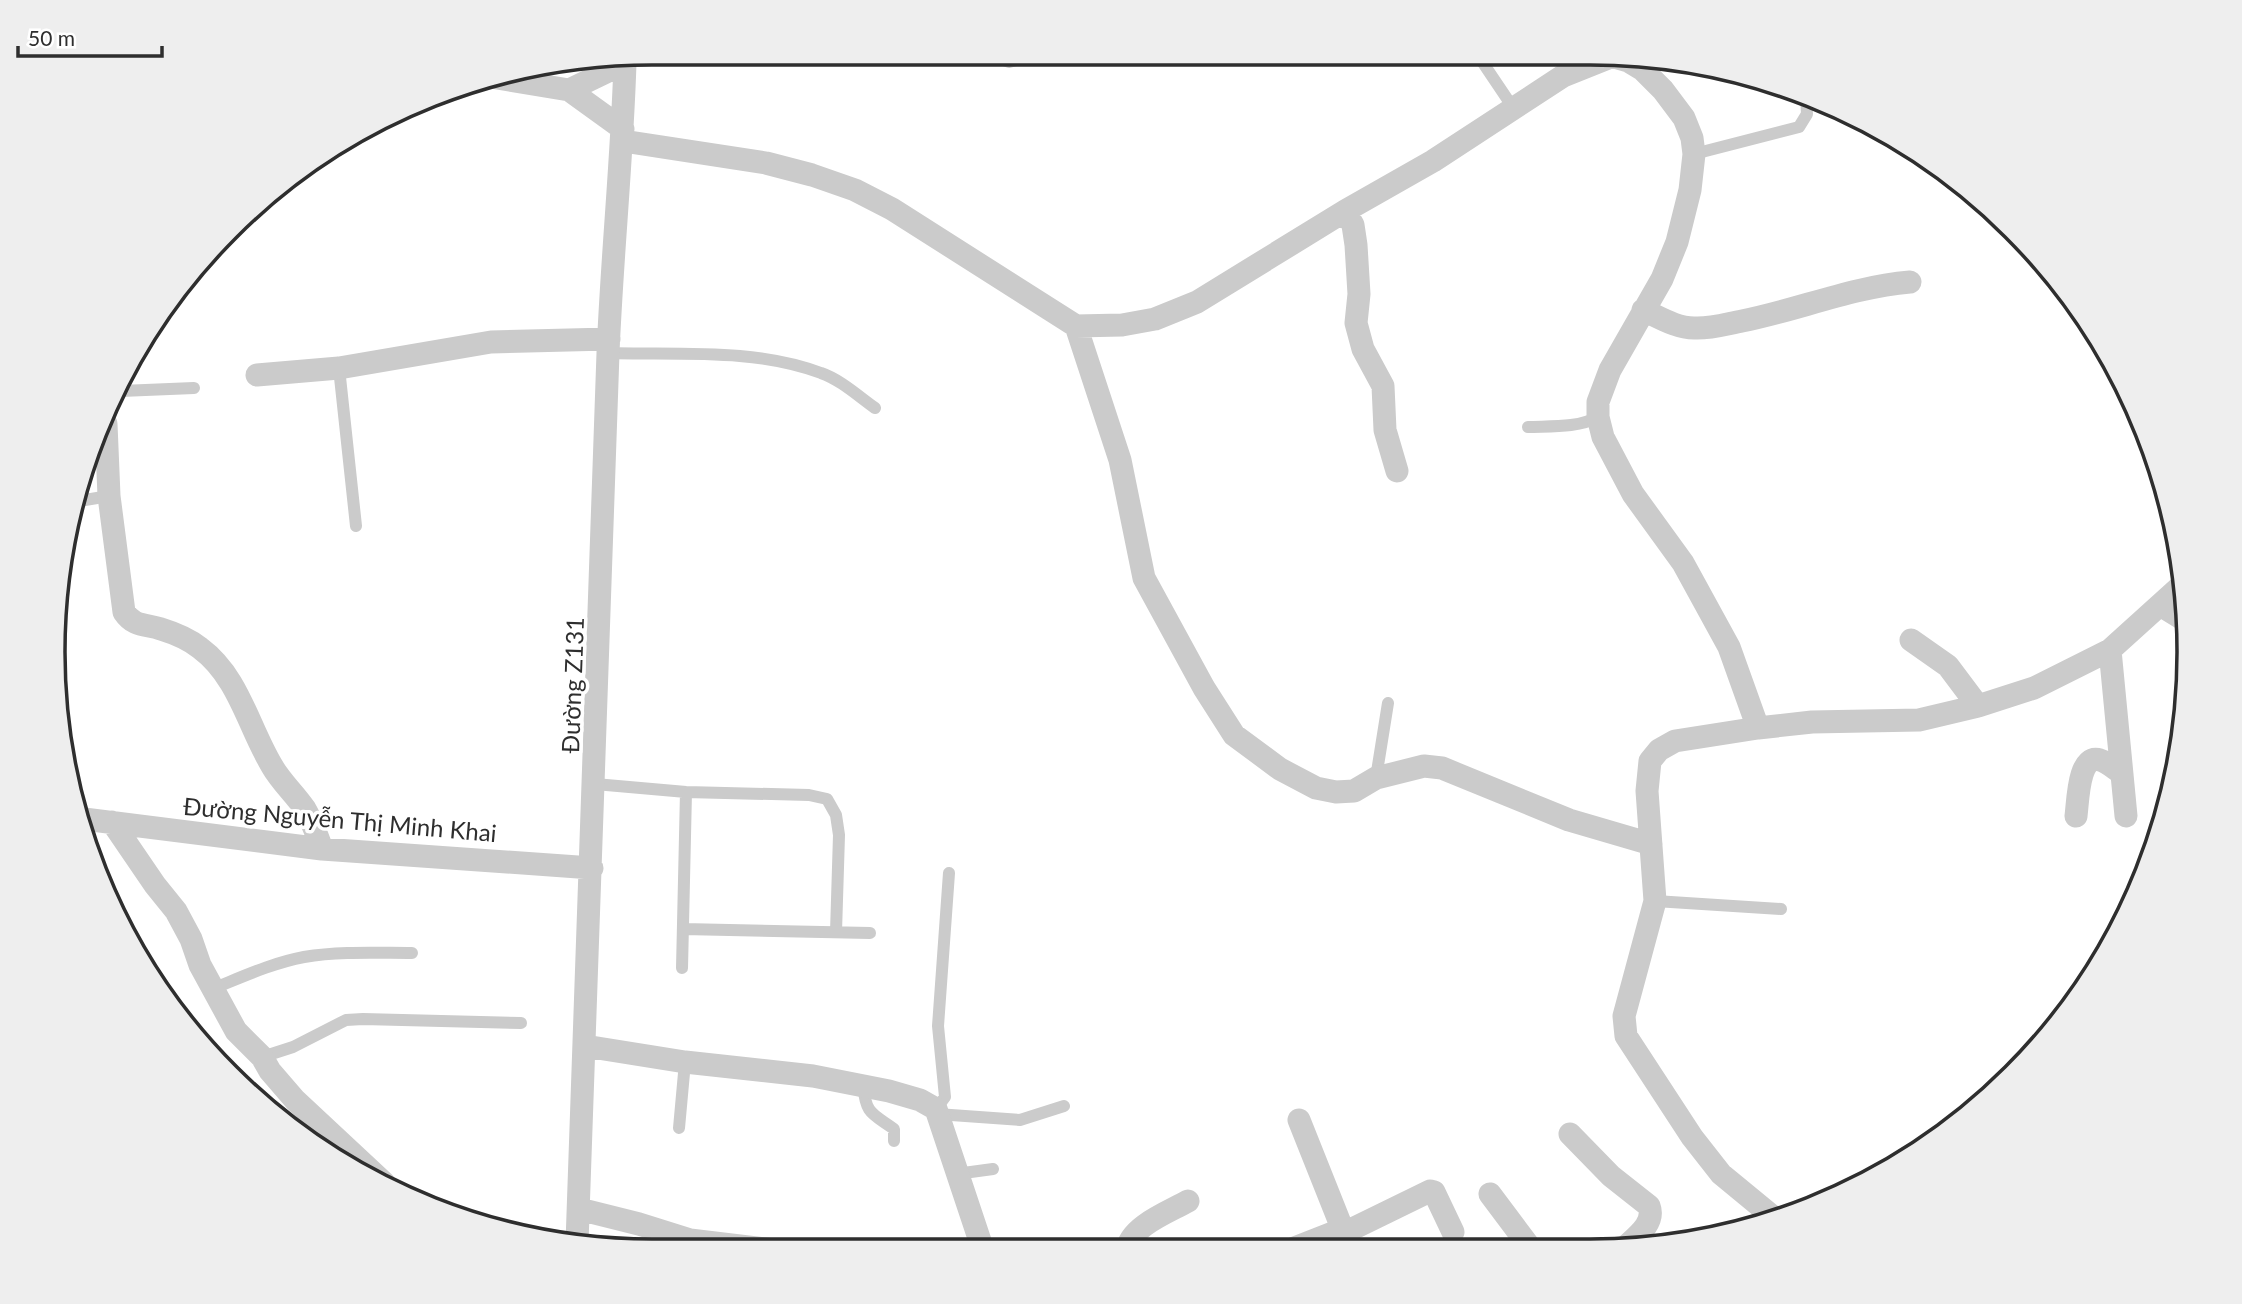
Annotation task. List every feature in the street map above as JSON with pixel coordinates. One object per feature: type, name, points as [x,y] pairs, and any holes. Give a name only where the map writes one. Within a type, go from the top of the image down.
[{"type":"street","points":[[516,81],[569,90],[623,135],[766,163],[812,174],[855,190],[892,209],[1076,326],[1122,325],[1155,319],[1197,302],[1345,211],[1433,161],[1563,76],[1587,65]]},
{"type":"street","points":[[569,90],[613,66]]},
{"type":"street","name":"Đường Z131","points":[[578,1234],[608,346],[623,135],[624,66]]},
{"type":"street","points":[[1638,67],[1663,90],[1684,118],[1692,138],[1694,154],[1690,190],[1677,242],[1662,279],[1610,370],[1598,402],[1598,417],[1603,438],[1633,494],[1683,563],[1729,647],[1758,727]]},
{"type":"street","points":[[1345,211],[1353,225],[1356,245],[1359,294],[1356,323],[1363,349],[1383,386],[1385,430],[1397,471]]},
{"type":"street","points":[[1643,310],[1675,325],[1710,328],[1770,316],[1883,284],[1910,282]]},
{"type":"street","points":[[1076,326],[1120,460],[1144,578],[1204,688],[1234,735],[1280,769],[1316,788],[1336,792],[1354,790],[1376,778],[1424,766],[1442,768],[1569,820],[1651,845]]},
{"type":"street","points":[[257,376],[339,368],[491,342],[608,346]]},
{"type":"street","points":[[106,434],[109,496],[124,612],[138,625],[172,633],[200,648],[227,675],[264,751],[278,775],[304,807],[322,849]]},
{"type":"street","points":[[1764,1212],[1721,1174],[1692,1137],[1626,1035],[1624,1016],[1655,901],[1647,775],[1650,761],[1659,750],[1675,741],[1758,727],[1812,722],[1919,720],[1978,706],[2034,688],[2110,650],[2174,592]]},
{"type":"street","points":[[2160,605],[2176,615]]},
{"type":"street","points":[[1911,640],[1948,666],[1978,706]]},
{"type":"street","points":[[2110,650],[2126,816]]},
{"type":"street","points":[[2076,816],[2082,772],[2086,763],[2101,760],[2120,772]]},
{"type":"street","name":"Đường Nguyễn Thị Minh Khai","points":[[90,820],[322,849],[592,868]]},
{"type":"street","points":[[113,822],[155,885],[176,911],[212,989],[236,1031],[262,1057],[270,1071],[295,1100],[364,1164]]},
{"type":"street","points":[[585,1046],[685,1062],[813,1076],[863,1085],[920,1100],[936,1112],[979,1239]]},
{"type":"street","points":[[1299,1120],[1347,1237],[1430,1191],[1434,1192],[1453,1232]]},
{"type":"street","points":[[1570,1134],[1611,1176],[1649,1206],[1650,1222],[1635,1237]]},
{"type":"street","points":[[1490,1194],[1524,1239]]},
{"type":"street","points":[[1130,1239],[1138,1230],[1188,1201]]},
{"type":"street","points":[[579,1209],[687,1239]]},
{"type":"lane","points":[[1484,65],[1514,109]]},
{"type":"lane","points":[[1694,154],[1799,127],[1807,114],[1807,106]]},
{"type":"lane","points":[[608,346],[756,357],[822,373],[844,385],[875,408]]},
{"type":"lane","points":[[339,368],[356,526]]},
{"type":"lane","points":[[126,391],[194,388]]},
{"type":"lane","points":[[1528,427],[1576,424],[1598,417]]},
{"type":"lane","points":[[85,500],[109,496]]},
{"type":"lane","points":[[1376,778],[1388,703]]},
{"type":"lane","points":[[595,784],[686,792],[809,795],[827,799],[836,816],[839,835],[836,932]]},
{"type":"lane","points":[[682,968],[686,792]]},
{"type":"lane","points":[[949,873],[938,1026],[945,1097],[936,1112],[1020,1120],[1065,1105]]},
{"type":"lane","points":[[1655,901],[1781,909]]},
{"type":"lane","points":[[683,929],[870,933]]},
{"type":"lane","points":[[212,989],[275,964],[304,957],[334,953],[412,953]]},
{"type":"lane","points":[[262,1057],[293,1047],[346,1020],[521,1023]]},
{"type":"lane","points":[[678,1128],[685,1062]]},
{"type":"lane","points":[[863,1085],[865,1105],[872,1116],[894,1129],[894,1141]]},
{"type":"lane","points":[[956,1174],[993,1169]]}]
